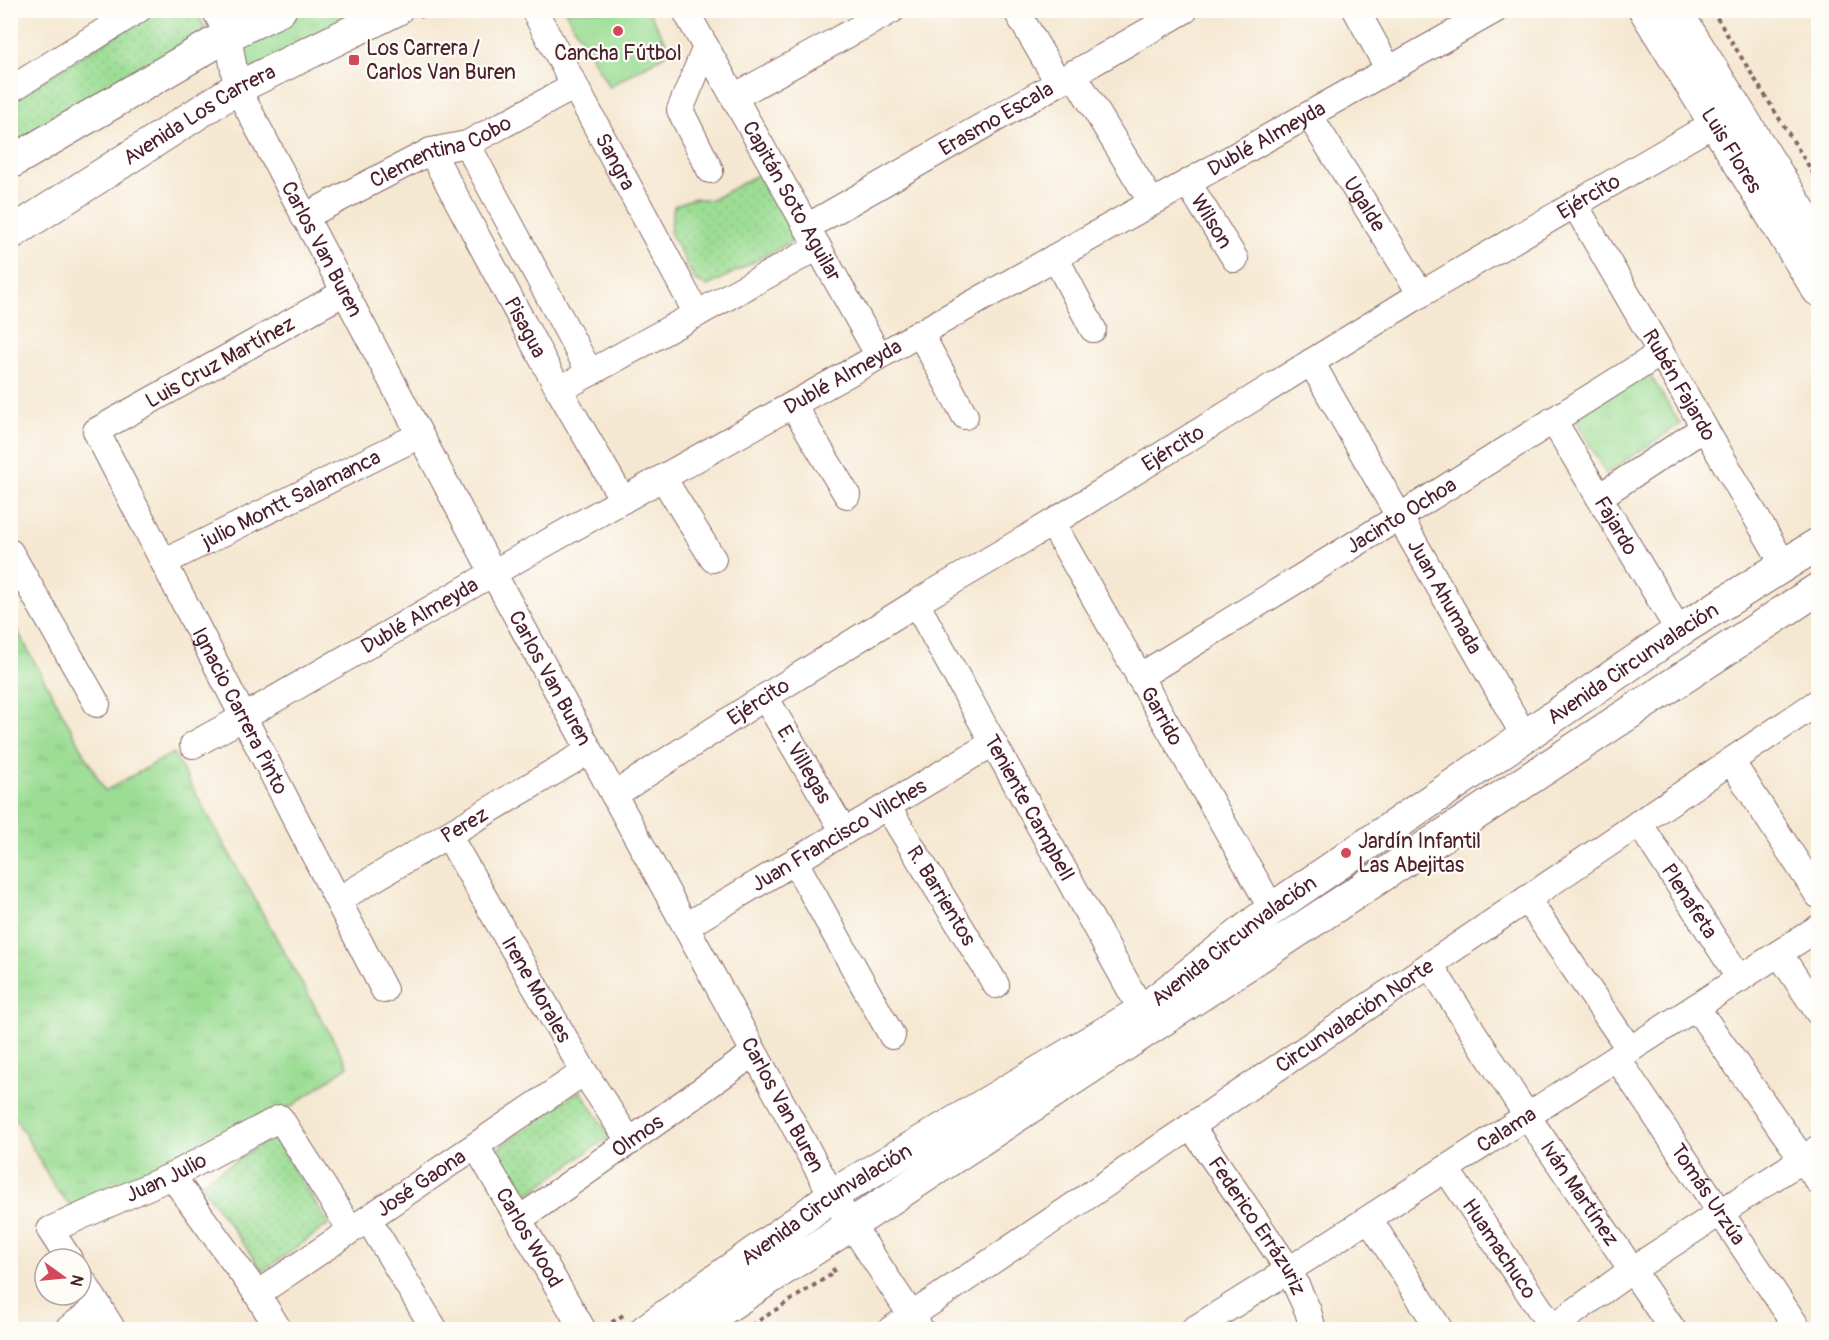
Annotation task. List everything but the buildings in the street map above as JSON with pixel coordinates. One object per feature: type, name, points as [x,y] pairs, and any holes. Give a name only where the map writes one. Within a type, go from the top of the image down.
[{"type":"main road","points":[[10,163],[222,23],[280,10]]},
{"type":"main road","name":"Avenida Los Carrera","points":[[10,234],[237,88],[396,10]]},
{"type":"main road","name":"Luis Flores","points":[[1645,10],[1818,240]]},
{"type":"main road","name":"Luis Flores","points":[[1676,10],[1726,117],[1818,290]]},
{"type":"main road","name":"Avenida Circunvalación","points":[[646,1329],[807,1215],[831,1195],[1142,1011],[1272,909],[1679,631],[1818,544]]},
{"type":"main road","name":"Avenida Circunvalación","points":[[691,1329],[1818,588]]},
{"type":"street","points":[[10,90],[138,10]]},
{"type":"street","name":"Sangra","points":[[534,10],[697,314]]},
{"type":"street","name":"Capitán Soto Aguilar","points":[[685,10],[879,356]]},
{"type":"street","points":[[734,97],[892,10]]},
{"type":"street","points":[[1016,10],[1152,203]]},
{"type":"street","name":"Erasmo Escala","points":[[559,390],[697,314],[812,237],[1065,78],[1185,10]]},
{"type":"street","points":[[1356,10],[1389,70]]},
{"type":"street","name":"Dublé Almeyda","points":[[193,745],[493,573],[1495,10]]},
{"type":"street","name":"Carlos Van Buren","points":[[222,23],[237,88],[304,217],[589,751],[831,1195],[852,1224],[907,1325]]},
{"type":"street","points":[[706,47],[680,110],[710,170]]},
{"type":"street","name":"Clementina Cobo","points":[[304,217],[431,151],[467,144],[575,86]]},
{"type":"street","name":"Ugalde","points":[[1309,115],[1421,294]]},
{"type":"street","name":"Ejército","points":[[614,795],[916,603],[1052,523],[1421,294],[1726,117]]},
{"type":"street","name":"Pisagua","points":[[467,144],[590,373]]},
{"type":"street","name":"Pisagua","points":[[431,151],[559,390],[623,500]]},
{"type":"street","name":"Wilson","points":[[1188,183],[1235,259]]},
{"type":"street","name":"Rubén Fajardo","points":[[1575,205],[1784,565]]},
{"type":"street","points":[[1055,257],[1093,329]]},
{"type":"street","name":"Luis Cruz Martínez","points":[[96,431],[345,292]]},
{"type":"street","points":[[920,333],[965,416]]},
{"type":"street","name":"Jacinto Ochoa","points":[[1139,677],[1661,352]]},
{"type":"street","name":"Juan Ahumada","points":[[1311,362],[1525,738]]},
{"type":"street","points":[[793,405],[847,495]]},
{"type":"street","name":"Fajardo","points":[[1553,420],[1679,631]]},
{"type":"street","points":[[1599,498],[1704,428]]},
{"type":"street","name":"Ignacio Carrera Pinto","points":[[96,431],[384,990]]},
{"type":"street","name":"julio Montt Salamanca","points":[[164,562],[420,435]]},
{"type":"street","points":[[663,478],[713,559]]},
{"type":"street","name":"Garrido","points":[[1052,523],[1272,909]]},
{"type":"street","points":[[10,552],[97,704]]},
{"type":"street","name":"Teniente Campbell","points":[[916,603],[1142,1011]]},
{"type":"street","name":"E. Villegas","points":[[765,697],[844,832]]},
{"type":"street","name":"Circunvalación Norte","points":[[907,1325],[1191,1126],[1818,702]]},
{"type":"street","name":"Juan Francisco Vilches","points":[[686,926],[993,743]]},
{"type":"street","name":"Perez","points":[[338,900],[589,751]]},
{"type":"street","points":[[1731,761],[1818,895]]},
{"type":"street","name":"R. Barrientos","points":[[887,806],[996,985]]},
{"type":"street","name":"Plenafeta","points":[[1640,823],[1740,979]]},
{"type":"street","name":"Irene Morales","points":[[448,835],[584,1072],[630,1142]]},
{"type":"street","points":[[795,862],[892,1036]]},
{"type":"street","name":"Tomás Urzúa","points":[[1527,899],[1721,1212],[1799,1329]]},
{"type":"street","name":"Calama","points":[[1198,1328],[1818,927]]},
{"type":"street","points":[[1779,953],[1818,1012]]},
{"type":"street","name":"Iván Martínez","points":[[1430,965],[1527,1116],[1673,1329]]},
{"type":"street","points":[[1696,1007],[1811,1154],[1818,1181]]},
{"type":"street","name":"Olmos","points":[[520,1219],[754,1053]]},
{"type":"street","name":"José Gaona","points":[[256,1294],[584,1072]]},
{"type":"street","name":"Juan Julio","points":[[61,1247],[50,1230],[172,1176],[280,1118],[359,1225]]},
{"type":"street","name":"Federico Errázuriz","points":[[1191,1126],[1289,1270],[1308,1311],[1313,1329]]},
{"type":"street","name":"Carlos Wood","points":[[476,1146],[583,1329]]},
{"type":"street","points":[[1552,1329],[1632,1270],[1811,1154]]},
{"type":"street","name":"Huamachuco","points":[[1446,1169],[1552,1329]]},
{"type":"street","points":[[172,1176],[279,1329]]},
{"type":"street","points":[[1369,1219],[1440,1329]]},
{"type":"street","points":[[359,1225],[435,1329]]},
{"type":"street","points":[[93,1297],[113,1329]]},
{"type":"street","points":[[67,1329],[99,1306]]},
{"type":"path","points":[[1712,10],[1818,181]]},
{"type":"green space","points":[[155,11],[195,11],[206,29],[201,37],[11,158],[11,100]]},
{"type":"green space","points":[[295,11],[384,11],[246,78],[236,39]]},
{"type":"green space","name":"Cancha Fútbol","points":[[565,11],[648,11],[671,51],[609,87]]},
{"type":"green space","points":[[761,173],[794,229],[791,242],[708,286],[696,282],[670,232],[674,206],[693,198],[712,200]]},
{"type":"green space","points":[[1647,370],[1680,424],[1606,474],[1575,418]]},
{"type":"green space","points":[[10,617],[105,791],[173,753],[348,1066],[292,1106],[176,1164],[72,1207],[56,1189],[11,1110]]},
{"type":"green space","points":[[580,1090],[610,1136],[525,1196],[496,1150]]},
{"type":"green space","points":[[273,1136],[329,1224],[263,1271],[200,1184]]},
{"type":"place","name":"Cancha Fútbol","points":[[618,31]]},
{"type":"place","name":"Los Carrera / Carlos Van Buren","points":[[354,60]]},
{"type":"place","name":"Jardín Infantil Las Abejitas","points":[[1346,853]]}]
